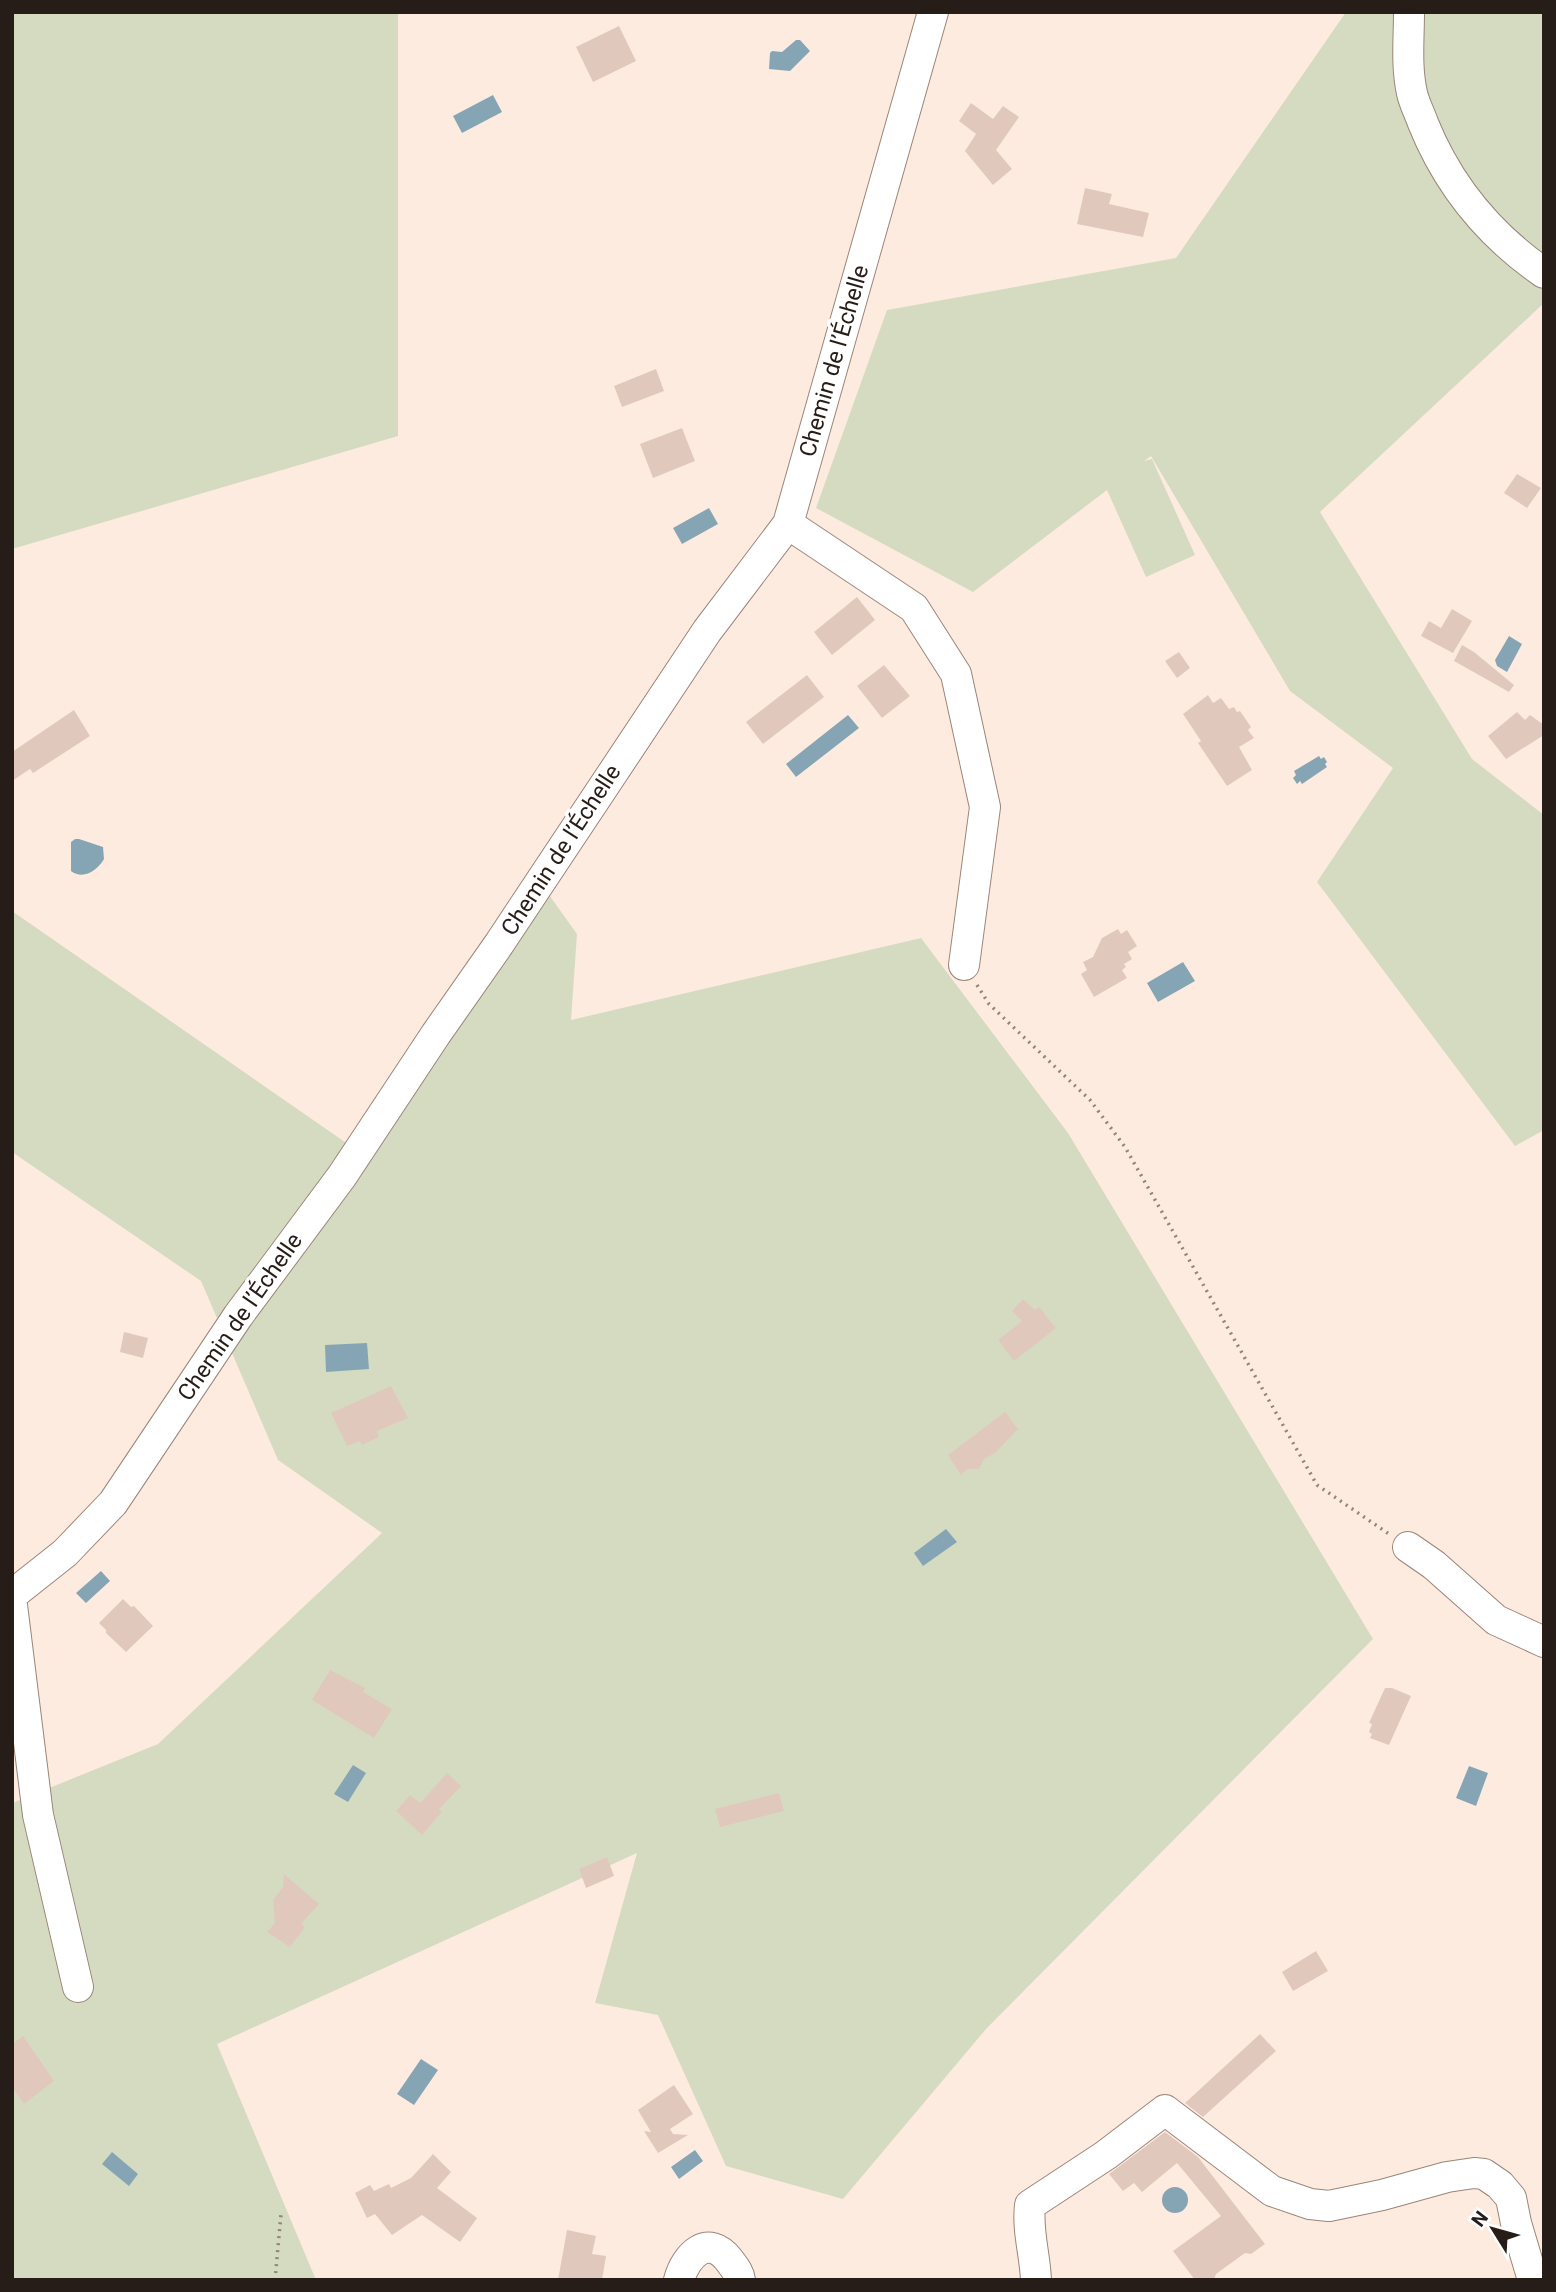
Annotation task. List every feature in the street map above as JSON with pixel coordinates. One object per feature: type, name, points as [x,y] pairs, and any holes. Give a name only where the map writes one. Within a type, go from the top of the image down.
[{"type":"street","name":"Chemin de l’Échelle","points":[[12,1595],[65,1553],[113,1503],[238,1316],[342,1176],[707,631],[788,524],[933,12]]},
{"type":"street","points":[[1409,12],[1407,59],[1412,95],[1434,151],[1468,205],[1515,251],[1544,273]]},
{"type":"street","points":[[788,524],[914,608],[956,674],[985,807],[964,965]]},
{"type":"street","points":[[1408,1547],[1434,1565],[1496,1620],[1544,1642]]},
{"type":"street","points":[[12,1605],[38,1815],[78,1987]]},
{"type":"street","points":[[1036,2280],[1035,2258],[1027,2224],[1030,2205],[1105,2155],[1165,2110],[1272,2191],[1310,2204],[1329,2206],[1382,2195],[1447,2176],[1474,2173],[1484,2175],[1500,2185],[1511,2198],[1533,2280]]},
{"type":"street","points":[[679,2280],[683,2266],[697,2250],[708,2247],[723,2252],[739,2273],[740,2280]]},
{"type":"path","points":[[964,965],[989,1004],[1090,1100],[1125,1147],[1317,1485],[1408,1547]]},
{"type":"path","points":[[275,2280],[281,2214]]},
{"type":"green space","points":[[12,12],[398,12],[398,436],[12,549]]},
{"type":"green space","points":[[1346,12],[1544,12],[1544,303],[1320,512],[1472,759],[1544,815],[1544,1130],[1515,1146],[1317,882],[1393,768],[1290,691],[1151,456],[1144,461],[1152,459],[1195,555],[1146,577],[1107,490],[973,592],[816,508],[887,310],[1176,258]]},
{"type":"green space","points":[[537,878],[577,934],[571,1020],[921,938],[1068,1133],[1373,1639],[986,2029],[843,2199],[726,2166],[658,2015],[595,2003],[637,1853],[217,2044],[316,2280],[12,2280],[12,1803],[158,1744],[382,1533],[278,1460],[201,1281],[12,1152],[12,911],[355,1149]]},
{"type":"water","points":[[796,40],[800,40],[810,51],[790,71],[769,69],[770,53],[782,52]]},
{"type":"water","points":[[493,95],[502,112],[462,133],[453,116]]},
{"type":"water","points":[[709,508],[718,524],[682,544],[673,528]]},
{"type":"water","points":[[1509,636],[1522,644],[1507,672],[1497,666],[1495,660]]},
{"type":"water","points":[[848,715],[859,728],[796,777],[786,764]]},
{"type":"water","points":[[1319,756],[1321,759],[1324,757],[1327,767],[1302,784],[1300,781],[1297,784],[1293,778],[1296,775],[1294,771]]},
{"type":"water","points":[[75,839],[103,847],[104,859],[89,873],[80,875],[71,871],[71,842]]},
{"type":"water","points":[[1183,962],[1195,981],[1158,1002],[1147,983]]},
{"type":"water","points":[[367,1343],[369,1369],[326,1372],[325,1345]]},
{"type":"water","points":[[946,1529],[957,1542],[923,1566],[914,1553]]},
{"type":"water","points":[[101,1571],[110,1581],[86,1603],[76,1593]]},
{"type":"water","points":[[353,1765],[366,1773],[348,1802],[334,1794]]},
{"type":"water","points":[[1469,1766],[1488,1773],[1476,1806],[1456,1798]]},
{"type":"water","points":[[421,2059],[438,2070],[414,2105],[397,2094]]},
{"type":"water","points":[[695,2150],[703,2161],[679,2179],[671,2167]]},
{"type":"water","points":[[112,2152],[138,2174],[129,2186],[102,2164]]},
{"type":"water","points":[[1175,2187],[1184,2191],[1188,2200],[1184,2209],[1175,2213],[1166,2209],[1162,2200],[1166,2191]]},
{"type":"building","points":[[619,26],[636,61],[593,82],[576,47]]},
{"type":"building","points":[[971,103],[993,119],[1003,106],[1019,117],[996,150],[1012,169],[993,185],[965,151],[976,134],[959,121]]},
{"type":"building","points":[[1085,188],[1112,194],[1109,204],[1149,213],[1143,237],[1077,224]]},
{"type":"building","points":[[656,369],[664,391],[622,407],[614,386]]},
{"type":"building","points":[[682,428],[695,461],[653,478],[640,444]]},
{"type":"building","points":[[1517,474],[1541,488],[1527,508],[1504,493]]},
{"type":"building","points":[[857,597],[875,620],[832,655],[814,632]]},
{"type":"building","points":[[1452,609],[1472,621],[1453,653],[1421,636],[1429,621],[1441,628]]},
{"type":"building","points":[[1462,645],[1514,685],[1509,692],[1454,661]]},
{"type":"building","points":[[1179,652],[1190,668],[1177,678],[1165,661]]},
{"type":"building","points":[[884,665],[910,696],[882,718],[857,686]]},
{"type":"building","points":[[807,675],[824,697],[763,744],[746,722]]},
{"type":"building","points":[[1208,695],[1213,703],[1221,698],[1229,709],[1234,707],[1237,712],[1240,711],[1251,727],[1248,730],[1254,738],[1239,747],[1252,770],[1227,786],[1198,743],[1201,741],[1183,714]]},
{"type":"building","points":[[74,710],[90,736],[33,773],[30,769],[12,781],[12,752]]},
{"type":"building","points":[[1517,712],[1525,720],[1530,715],[1544,725],[1544,735],[1506,759],[1488,736]]},
{"type":"building","points":[[1118,929],[1121,934],[1127,930],[1137,946],[1128,952],[1132,959],[1124,964],[1126,967],[1122,970],[1127,978],[1094,997],[1081,974],[1087,970],[1083,962],[1093,957],[1102,938]]},
{"type":"building","points":[[1023,1299],[1035,1310],[1039,1307],[1056,1328],[1014,1361],[998,1340],[1022,1321],[1012,1311]]},
{"type":"building","points":[[124,1332],[148,1338],[143,1358],[120,1352]]},
{"type":"building","points":[[391,1386],[408,1418],[377,1431],[379,1437],[362,1445],[360,1441],[347,1446],[331,1413]]},
{"type":"building","points":[[1005,1412],[1018,1429],[995,1453],[984,1459],[979,1469],[968,1469],[961,1475],[948,1455]]},
{"type":"building","points":[[123,1599],[131,1607],[134,1606],[153,1626],[126,1652],[99,1623]]},
{"type":"building","points":[[330,1670],[365,1688],[363,1692],[392,1709],[374,1738],[312,1700]]},
{"type":"building","points":[[1385,1688],[1411,1696],[1389,1745],[1370,1738],[1372,1734],[1369,1732],[1372,1724],[1369,1723]]},
{"type":"building","points":[[447,1773],[461,1786],[439,1809],[442,1812],[422,1835],[396,1811],[410,1795],[420,1803]]},
{"type":"building","points":[[779,1793],[784,1811],[720,1827],[715,1809]]},
{"type":"building","points":[[607,1857],[614,1876],[586,1888],[579,1869]]},
{"type":"building","points":[[284,1874],[319,1904],[301,1924],[305,1927],[290,1947],[267,1932],[275,1923],[273,1900],[283,1887]]},
{"type":"building","points":[[1316,1951],[1328,1971],[1293,1991],[1282,1972]]},
{"type":"building","points":[[1260,2034],[1276,2051],[1203,2117],[1185,2103]]},
{"type":"building","points":[[23,2036],[54,2081],[24,2104],[12,2087],[12,2044]]},
{"type":"building","points":[[674,2085],[693,2114],[670,2129],[673,2134],[688,2135],[658,2153],[644,2131],[651,2132],[638,2110]]},
{"type":"building","points":[[1165,2132],[1198,2157],[1265,2244],[1251,2254],[1245,2253],[1216,2274],[1214,2280],[1195,2280],[1173,2251],[1221,2216],[1177,2163],[1142,2192],[1134,2183],[1123,2191],[1109,2174]]},
{"type":"building","points":[[433,2154],[451,2172],[437,2188],[477,2218],[460,2242],[422,2215],[392,2235],[375,2214],[367,2218],[355,2193],[370,2185],[374,2191],[389,2184],[391,2188],[411,2178]]},
{"type":"building","points":[[567,2230],[596,2236],[592,2254],[606,2256],[602,2280],[558,2280]]}]
